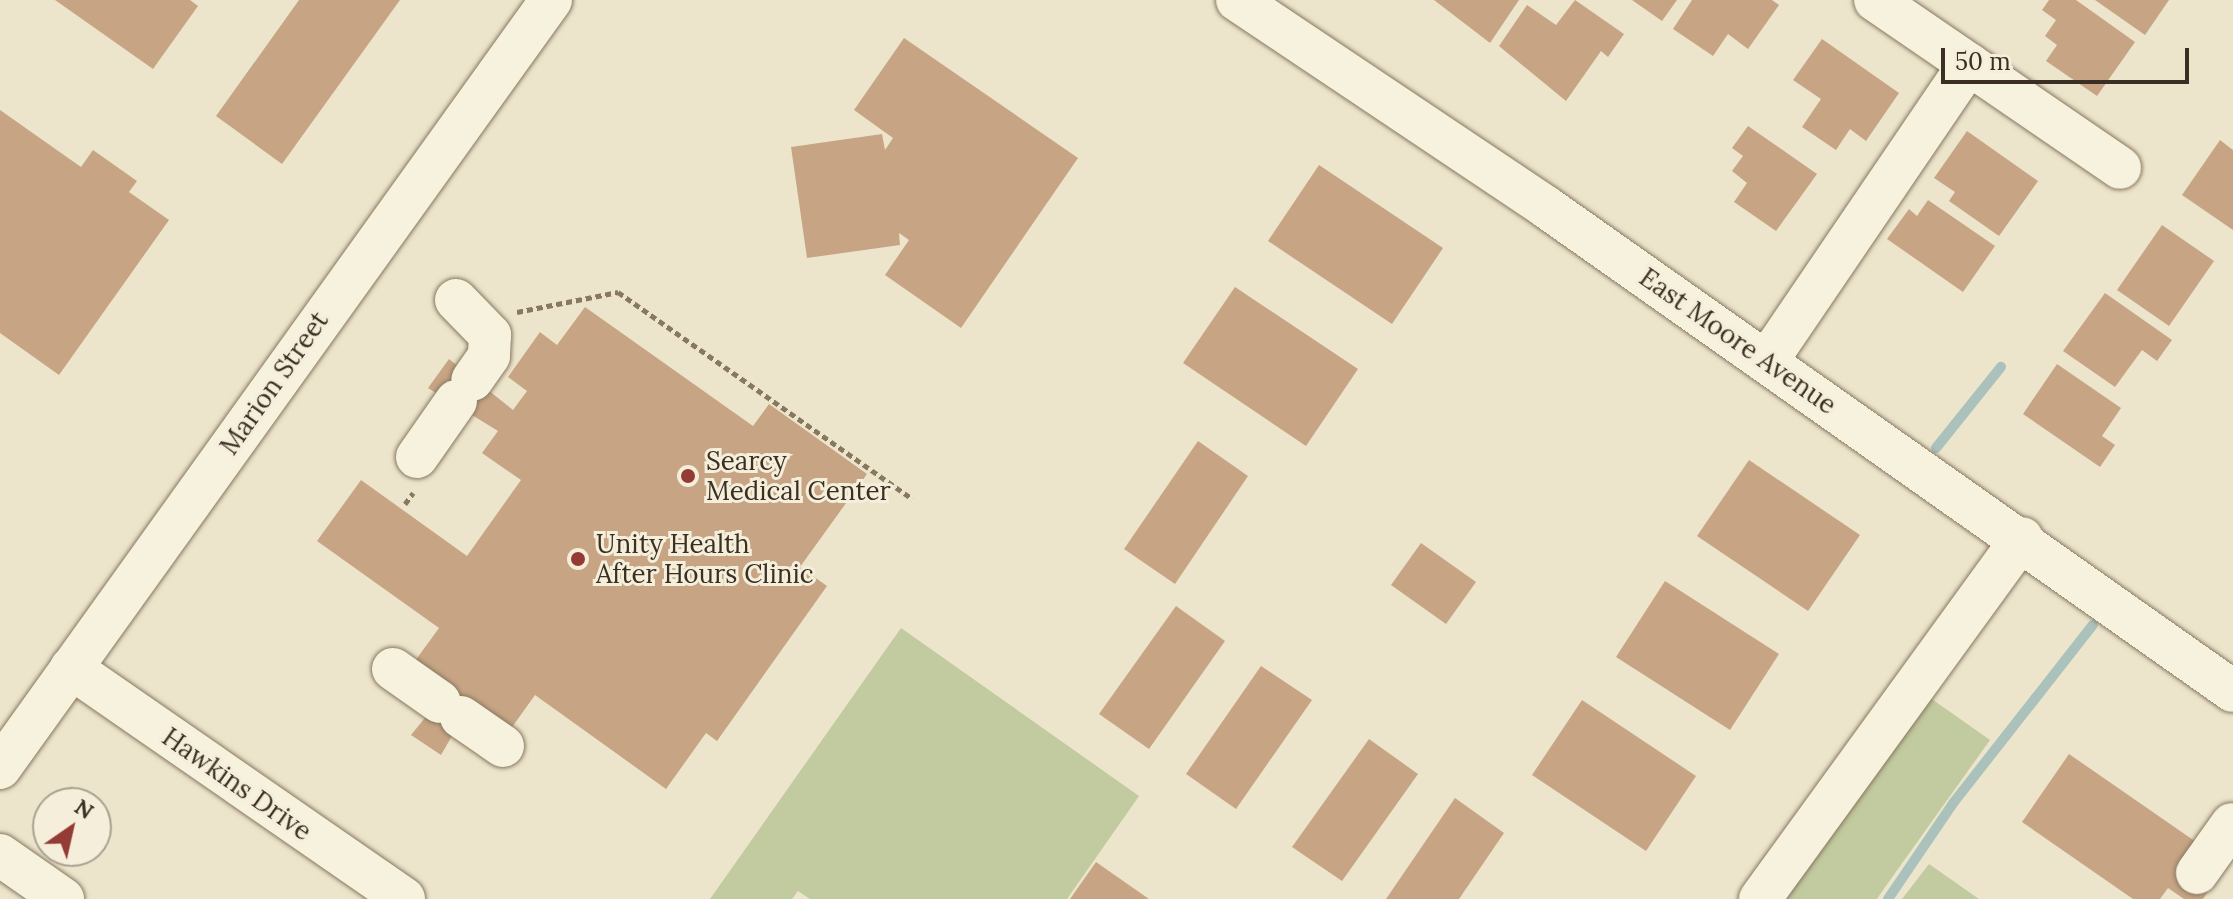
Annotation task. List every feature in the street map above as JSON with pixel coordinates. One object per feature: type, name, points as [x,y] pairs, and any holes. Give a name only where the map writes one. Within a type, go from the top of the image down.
[{"type":"street","name":"Marion Street","points":[[0,768],[551,0]]},
{"type":"street","name":"East Moore Avenue","points":[[1237,0],[1767,361],[2022,538],[2233,691]]},
{"type":"street","points":[[1875,0],[2120,168]]},
{"type":"street","points":[[1767,361],[1969,64]]},
{"type":"street","points":[[420,468],[464,391],[489,356],[490,335],[456,300]]},
{"type":"street","points":[[1760,899],[2022,538]]},
{"type":"street","name":"Hawkins Drive","points":[[71,668],[404,899]]},
{"type":"street","points":[[393,669],[503,746]]},
{"type":"street","points":[[2185,889],[2232,824]]},
{"type":"street","points":[[0,855],[63,899]]},
{"type":"path","points":[[500,316],[618,292],[912,499]]},
{"type":"path","points":[[405,504],[420,468]]},
{"type":"green space","points":[[901,628],[1139,796],[1067,899],[810,899],[798,891],[792,899],[710,899]]},
{"type":"green space","points":[[1926,695],[1990,740],[1877,899],[1775,899]]},
{"type":"green space","points":[[1929,864],[1979,899],[1902,899]]},
{"type":"building","points":[[55,0],[190,0],[198,6],[153,69]]},
{"type":"building","points":[[299,0],[400,0],[282,164],[216,116]]},
{"type":"building","points":[[1434,0],[1519,0],[1490,43]]},
{"type":"building","points":[[1575,0],[1624,34],[1608,57],[1601,51],[1566,101],[1499,46],[1527,5],[1556,25]]},
{"type":"building","points":[[1632,0],[1677,0],[1662,21]]},
{"type":"building","points":[[1692,0],[1772,0],[1779,5],[1748,49],[1728,34],[1713,56],[1673,29]]},
{"type":"building","points":[[2049,0],[2076,0],[2135,42],[2097,96],[2046,61],[2057,45],[2045,36],[2056,20],[2042,10]]},
{"type":"building","points":[[2095,0],[2169,0],[2145,35]]},
{"type":"building","points":[[904,38],[1078,158],[961,328],[885,275],[909,240],[899,233],[900,245],[807,258],[791,147],[882,134],[885,150],[893,138],[854,110]]},
{"type":"building","points":[[1822,39],[1899,93],[1866,141],[1850,129],[1836,150],[1802,127],[1821,99],[1793,80]]},
{"type":"building","points":[[0,110],[81,167],[93,150],[137,181],[129,192],[169,220],[59,375],[0,333]]},
{"type":"building","points":[[1748,126],[1817,174],[1776,231],[1734,202],[1747,183],[1732,171],[1743,156],[1732,148]]},
{"type":"building","points":[[1967,131],[2038,181],[1999,236],[1949,201],[1955,192],[1934,178]]},
{"type":"building","points":[[2220,140],[2233,150],[2233,230],[2182,195]]},
{"type":"building","points":[[1319,165],[1443,248],[1392,324],[1268,241]]},
{"type":"building","points":[[1928,200],[1995,246],[1963,292],[1887,239],[1909,209],[1917,216]]},
{"type":"building","points":[[2162,225],[2214,261],[2169,326],[2117,290]]},
{"type":"building","points":[[1235,287],[1358,369],[1306,446],[1183,363]]},
{"type":"building","points":[[2105,293],[2172,340],[2157,361],[2142,350],[2115,387],[2063,351]]},
{"type":"building","points":[[585,307],[753,426],[769,404],[867,474],[800,567],[827,586],[717,741],[706,733],[666,789],[535,695],[510,730],[471,703],[441,755],[411,735],[450,687],[415,661],[439,628],[317,541],[361,480],[467,556],[521,480],[482,453],[498,431],[428,388],[449,359],[513,410],[527,391],[508,377],[540,332],[557,345]]},
{"type":"building","points":[[2057,364],[2121,408],[2102,436],[2115,445],[2100,467],[2023,414]]},
{"type":"building","points":[[1198,441],[1248,476],[1175,584],[1124,549]]},
{"type":"building","points":[[1749,460],[1860,535],[1808,611],[1697,536]]},
{"type":"building","points":[[1421,543],[1476,582],[1446,624],[1391,585]]},
{"type":"building","points":[[1665,581],[1779,654],[1730,730],[1616,657]]},
{"type":"building","points":[[1176,606],[1225,641],[1149,749],[1099,714]]},
{"type":"building","points":[[1261,666],[1312,700],[1236,809],[1186,774]]},
{"type":"building","points":[[1582,700],[1696,776],[1646,851],[1532,775]]},
{"type":"building","points":[[1369,739],[1418,774],[1342,881],[1292,847]]},
{"type":"building","points":[[2069,754],[2199,844],[2213,884],[2203,899],[2184,899],[2168,888],[2160,899],[2133,899],[2022,822]]},
{"type":"building","points":[[1455,798],[1504,833],[1459,899],[1386,899]]},
{"type":"building","points":[[1096,862],[1149,899],[1070,899]]},
{"type":"waterway","points":[[1936,448],[2001,367]]},
{"type":"waterway","points":[[1888,899],[1954,802],[2093,625]]},
{"type":"place","name":"Searcy Medical Center","points":[[688,476]]},
{"type":"place","name":"Unity Health After Hours Clinic","points":[[578,559]]}]
